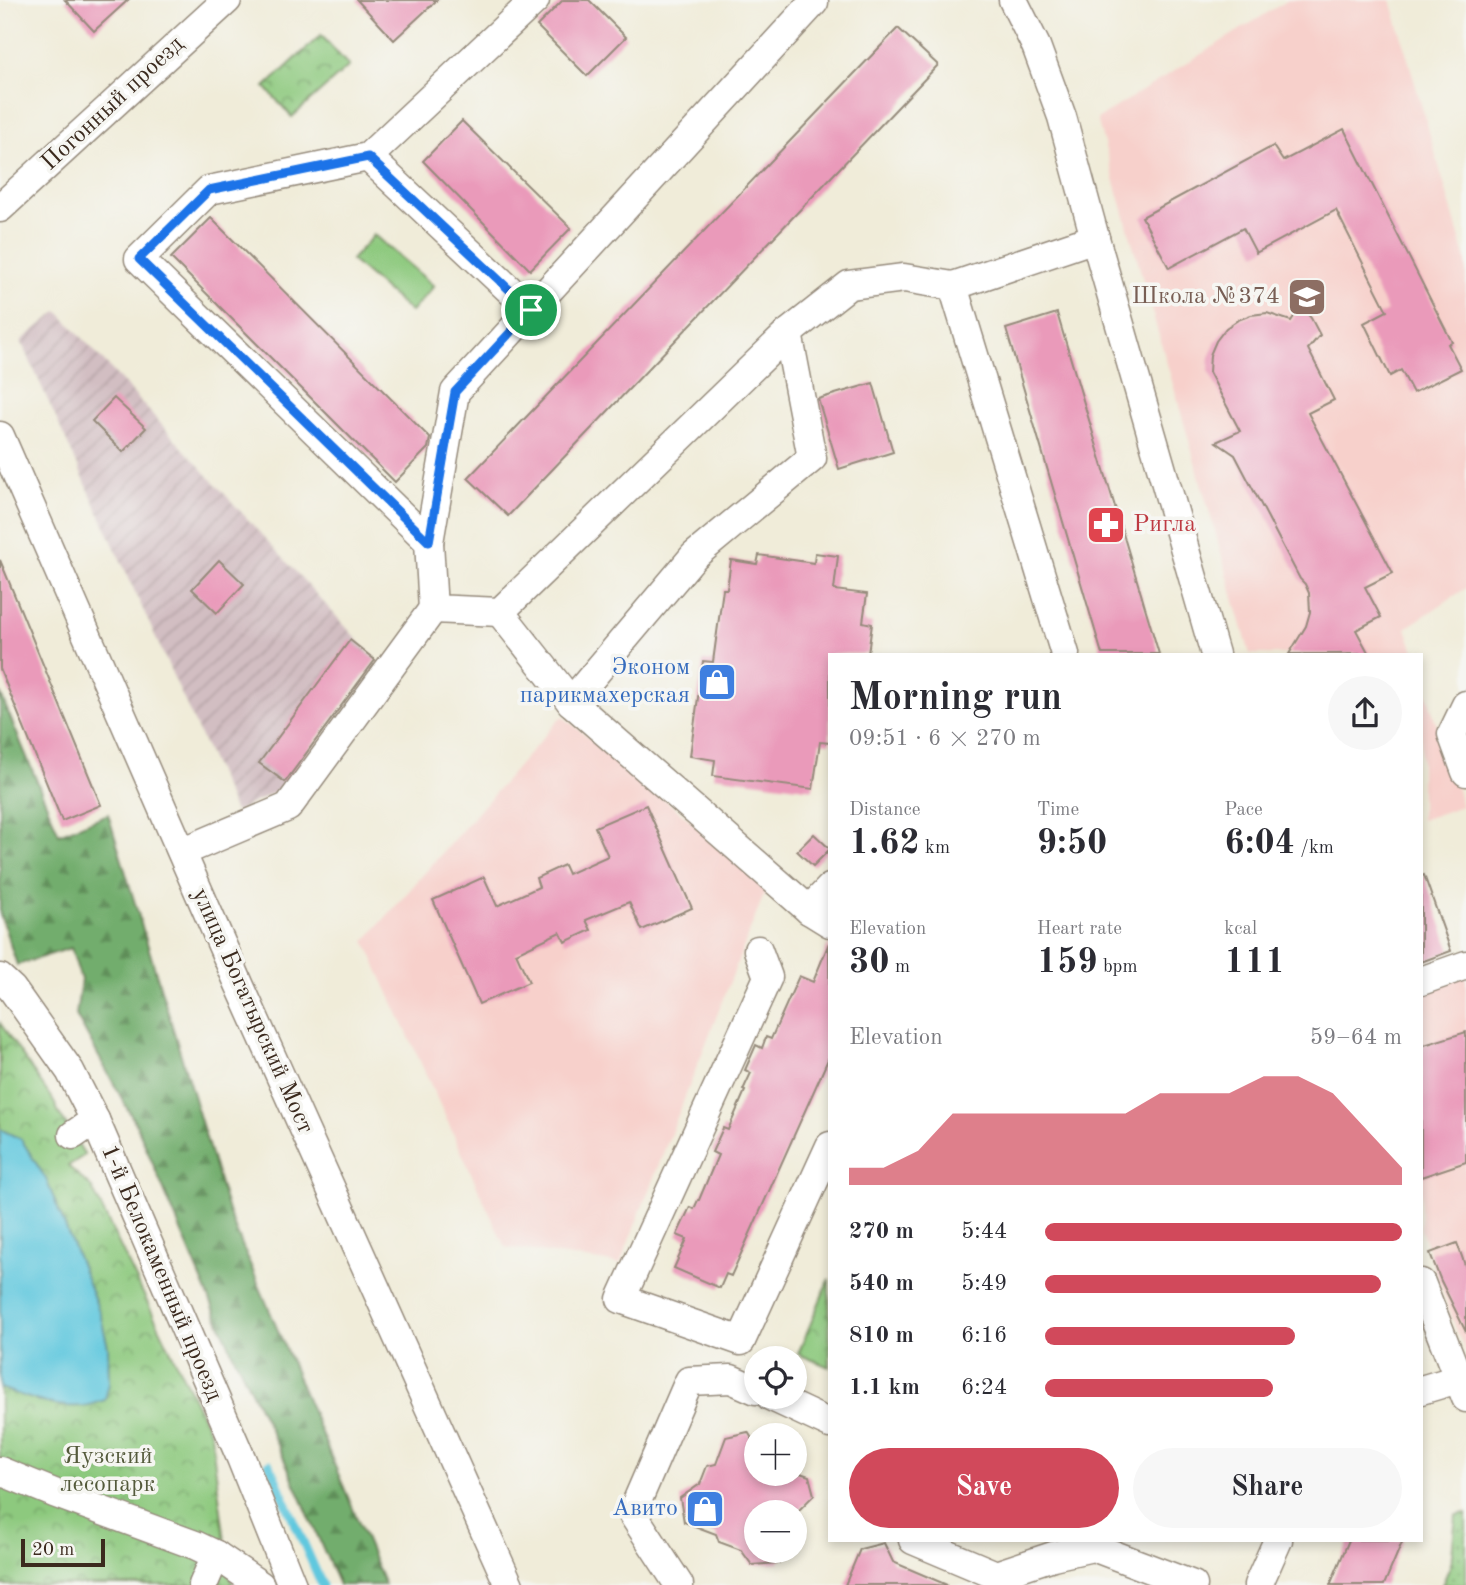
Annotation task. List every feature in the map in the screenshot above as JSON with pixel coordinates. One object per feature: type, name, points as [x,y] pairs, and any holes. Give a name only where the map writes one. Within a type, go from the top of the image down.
[{"type":"street","name":"Погонный проезд","points":[[0,208],[227,0]]},
{"type":"street","points":[[429,542],[139,259],[209,190],[368,157],[535,0]]},
{"type":"street","points":[[1013,0],[1036,46],[1062,117],[1215,653]]},
{"type":"street","points":[[182,852],[288,807],[433,609],[429,542],[455,392],[814,1]]},
{"type":"street","points":[[368,157],[531,310]]},
{"type":"street","points":[[433,609],[500,612],[788,333],[849,285],[904,278],[953,286],[1095,238]]},
{"type":"street","points":[[953,286],[1065,653]]},
{"type":"street","points":[[571,702],[694,556],[812,458],[788,333]]},
{"type":"street","name":"улица Богатырский Мост","points":[[0,436],[509,1585]]},
{"type":"street","points":[[500,612],[571,702],[819,917],[828,893]]},
{"type":"street","points":[[1466,705],[1452,734],[1466,772]]},
{"type":"street","points":[[741,1341],[621,1299],[768,977],[758,950]]},
{"type":"street","points":[[1423,980],[1466,965]]},
{"type":"street","name":"1-й Белокаменный проезд","points":[[0,978],[12,989],[70,1071],[84,1127],[241,1458],[292,1585]]},
{"type":"street","points":[[679,1585],[632,1513],[690,1381],[744,1384],[741,1341],[828,1150]]},
{"type":"street","points":[[1423,1288],[1462,1389],[1423,1390]]},
{"type":"street","points":[[798,1409],[828,1423]]},
{"type":"street","points":[[0,1471],[195,1545],[216,1555],[260,1585]]},
{"type":"street","points":[[917,1542],[995,1580],[1054,1556],[1093,1547],[1194,1585]]},
{"type":"street","points":[[1258,1585],[1277,1542]]},
{"type":"street","points":[[203,1585],[216,1555]]},
{"type":"shaded area","name":"Школа №374","points":[[1288,0],[1391,0],[1466,260],[1466,588],[1406,628],[1415,653],[1250,653],[1097,119]]},
{"type":"shaded area","points":[[58,311],[376,660],[278,790],[235,812],[21,341]]},
{"type":"shaded area","points":[[1423,681],[1462,806],[1423,819]]},
{"type":"shaded area","points":[[562,716],[768,884],[620,1264],[505,1247],[365,941]]},
{"type":"shaded area","points":[[1466,973],[1466,1353],[1423,1235],[1423,990]]},
{"type":"green space","points":[[321,35],[349,66],[292,117],[265,87]]},
{"type":"green space","points":[[374,235],[434,286],[411,312],[351,260]]},
{"type":"green space","points":[[0,693],[59,834],[108,814],[229,1214],[385,1585],[339,1585],[281,1452],[232,1352],[137,1126],[76,1015],[81,980],[71,948],[17,965],[0,914]]},
{"type":"green space","name":"Яузский лесопарк","points":[[0,1023],[54,1102],[85,1155],[68,1166],[92,1188],[211,1434],[233,1585],[0,1585]]},
{"type":"green space","points":[[828,1281],[828,1366],[807,1358],[807,1346],[801,1346]]},
{"type":"green space","points":[[1466,1513],[1466,1585],[1442,1585],[1451,1564],[1456,1515]]},
{"type":"water","points":[[0,1129],[21,1139],[46,1179],[100,1313],[108,1347],[109,1384],[105,1400],[86,1406],[62,1406],[0,1388]]},
{"type":"building","points":[[65,0],[128,0],[94,31]]},
{"type":"building","points":[[357,0],[437,0],[394,40]]},
{"type":"building","points":[[563,0],[589,0],[626,37],[587,76],[537,26]]},
{"type":"building","points":[[898,28],[938,65],[508,516],[468,478]]},
{"type":"building","points":[[462,121],[571,228],[530,270],[423,161]]},
{"type":"building","points":[[1344,129],[1452,342],[1448,344],[1461,369],[1413,393],[1401,370],[1390,376],[1364,323],[1387,311],[1336,210],[1256,253],[1243,228],[1169,268],[1142,217],[1273,146],[1283,161]]},
{"type":"building","points":[[211,218],[430,438],[428,448],[395,482],[171,258]]},
{"type":"building","points":[[1301,306],[1320,335],[1308,349],[1334,400],[1308,413],[1393,573],[1365,587],[1381,617],[1356,630],[1368,653],[1290,653],[1306,626],[1310,612],[1309,593],[1235,455],[1216,442],[1240,431],[1209,372],[1210,355],[1216,341],[1226,328],[1251,315],[1267,313],[1291,321]]},
{"type":"building","points":[[1057,313],[1159,653],[1102,653],[1006,329]]},
{"type":"building","points":[[873,383],[893,452],[839,469],[818,399]]},
{"type":"building","points":[[114,398],[146,428],[123,452],[92,421]]},
{"type":"building","points":[[815,553],[838,556],[834,590],[867,594],[863,622],[872,624],[868,653],[828,653],[828,743],[820,742],[813,789],[713,776],[715,760],[690,756],[703,661],[713,662],[723,589],[727,589],[731,560],[757,564],[759,555],[814,563]]},
{"type":"building","points":[[0,560],[101,805],[62,821],[0,669]]},
{"type":"building","points":[[219,560],[244,584],[217,613],[192,589]]},
{"type":"building","points":[[350,640],[375,660],[285,782],[259,763]]},
{"type":"building","points":[[646,805],[692,908],[642,930],[629,902],[586,920],[591,930],[565,942],[560,932],[516,953],[529,982],[479,1004],[433,900],[484,877],[497,906],[539,887],[536,878],[564,865],[568,874],[608,856],[595,827]]},
{"type":"building","points":[[814,834],[828,847],[828,851],[813,866],[797,851]]},
{"type":"building","points":[[1423,875],[1451,951],[1423,961]]},
{"type":"building","points":[[828,945],[828,1059],[731,1276],[726,1274],[720,1288],[674,1268],[687,1239],[677,1235],[690,1207],[694,1209],[699,1200],[718,1155],[712,1152],[723,1128],[728,1130],[745,1091],[743,1090],[751,1073],[745,1070],[756,1045],[762,1048],[766,1037],[771,1039],[799,976],[813,982]]},
{"type":"building","points":[[1466,1032],[1466,1162],[1423,1176],[1423,1045]]},
{"type":"building","points":[[1457,1243],[1466,1268],[1466,1332],[1430,1253]]},
{"type":"building","points":[[744,1433],[744,1486],[807,1486],[807,1475],[814,1495],[807,1502],[744,1500],[744,1554],[741,1550],[719,1542],[716,1534],[684,1522],[680,1498],[700,1484],[707,1466],[716,1464],[726,1437]]},
{"type":"building","points":[[1348,1542],[1402,1542],[1384,1585],[1330,1585]]},
{"type":"building","points":[[884,1543],[893,1562],[947,1585],[845,1585],[860,1549]]},
{"type":"waterway","points":[[269,1464],[322,1585]]},
{"type":"place","name":"Школа №374","points":[[1307,297]]},
{"type":"place","name":"Ригла","points":[[1106,525]]},
{"type":"place","name":"Эконом парикмахерская","points":[[717,682]]},
{"type":"place","name":"Авито","points":[[705,1509]]},
{"type":"route","points":[[368,157],[531,310],[455,392],[429,542],[139,259],[209,190],[368,157]]}]
